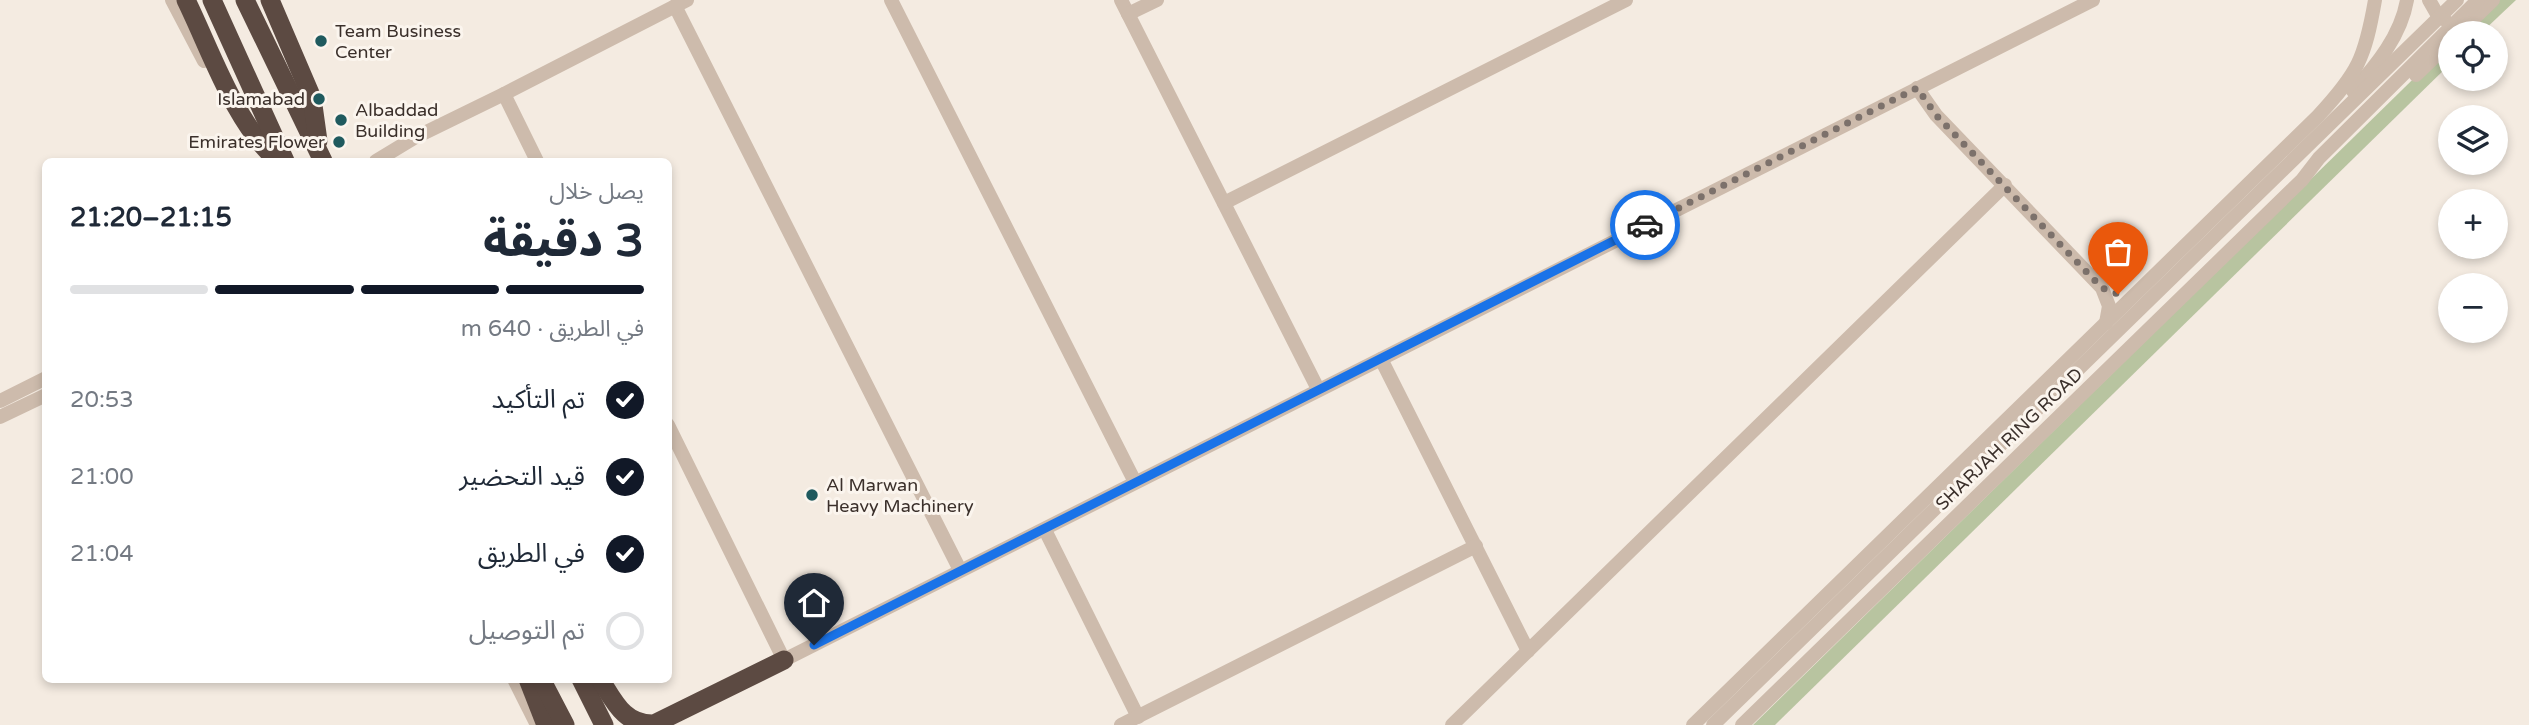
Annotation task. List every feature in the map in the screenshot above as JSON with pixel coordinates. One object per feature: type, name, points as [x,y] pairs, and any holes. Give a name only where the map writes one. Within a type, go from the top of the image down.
[{"type":"highway","points":[[186,0],[239,112],[257,140],[275,158]]},
{"type":"highway","points":[[212,0],[284,158]]},
{"type":"highway","points":[[245,0],[321,157]]},
{"type":"highway","points":[[275,3],[312,98],[321,157]]},
{"type":"highway","points":[[603,683],[624,715],[637,723],[654,724],[785,660]]},
{"type":"highway","points":[[530,683],[546,725]]},
{"type":"highway","points":[[543,683],[565,725]]},
{"type":"highway","points":[[583,683],[604,725]]},
{"type":"street","points":[[172,0],[220,90],[239,112]]},
{"type":"street","points":[[891,0],[1135,482]]},
{"type":"street","points":[[1121,0],[1318,389]]},
{"type":"street","points":[[1128,15],[1157,0]]},
{"type":"street","points":[[1224,203],[1626,0]]},
{"type":"street","points":[[672,433],[785,660],[2093,0]]},
{"type":"street","points":[[1693,725],[2278,157],[2341,91],[2359,65],[2365,50],[2375,0]]},
{"type":"street","points":[[2289,166],[2303,146],[2358,86],[2388,46],[2400,26],[2407,0]]},
{"type":"street","points":[[2429,0],[2448,21]]},
{"type":"street","points":[[2457,21],[2478,0]]},
{"type":"street","points":[[2460,21],[2493,0]]},
{"type":"street","points":[[2453,21],[2455,1]]},
{"type":"street","points":[[381,158],[414,138],[681,3],[960,570]]},
{"type":"street","points":[[1713,725],[2289,166],[2438,38]]},
{"type":"street","name":"SHARJAH RING ROAD","points":[[1742,725],[2302,180],[2319,158],[2438,40]]},
{"type":"street","points":[[1917,88],[1936,115],[2102,288],[2109,306],[2106,323]]},
{"type":"street","points":[[504,94],[536,158]]},
{"type":"street","points":[[1452,725],[2005,185]]},
{"type":"street","points":[[2102,288],[2134,296]]},
{"type":"street","points":[[1381,359],[1528,651]]},
{"type":"street","points":[[0,401],[42,380]]},
{"type":"street","points":[[0,417],[42,397]]},
{"type":"street","points":[[1045,530],[1138,717]]},
{"type":"street","points":[[1121,725],[1476,546]]},
{"type":"street","points":[[516,683],[537,725]]},
{"type":"green space","points":[[2495,0],[2516,0],[2494,21],[2473,21]]},
{"type":"green space","points":[[2438,55],[2438,76],[1775,725],[1753,725]]},
{"type":"way so far","points":[[1645,225],[1917,88],[1936,115],[2102,288],[2118,294]]},
{"type":"place","name":"Team Business Center","points":[[321,41]]},
{"type":"place","name":"Islamabad","points":[[319,99]]},
{"type":"place","name":"Albaddad Building","points":[[341,120]]},
{"type":"place","name":"Emirates Flower","points":[[339,142]]},
{"type":"place","name":"Al Marwan Heavy Machinery","points":[[812,495]]},
{"type":"route","points":[[814,645],[1645,225]]}]
